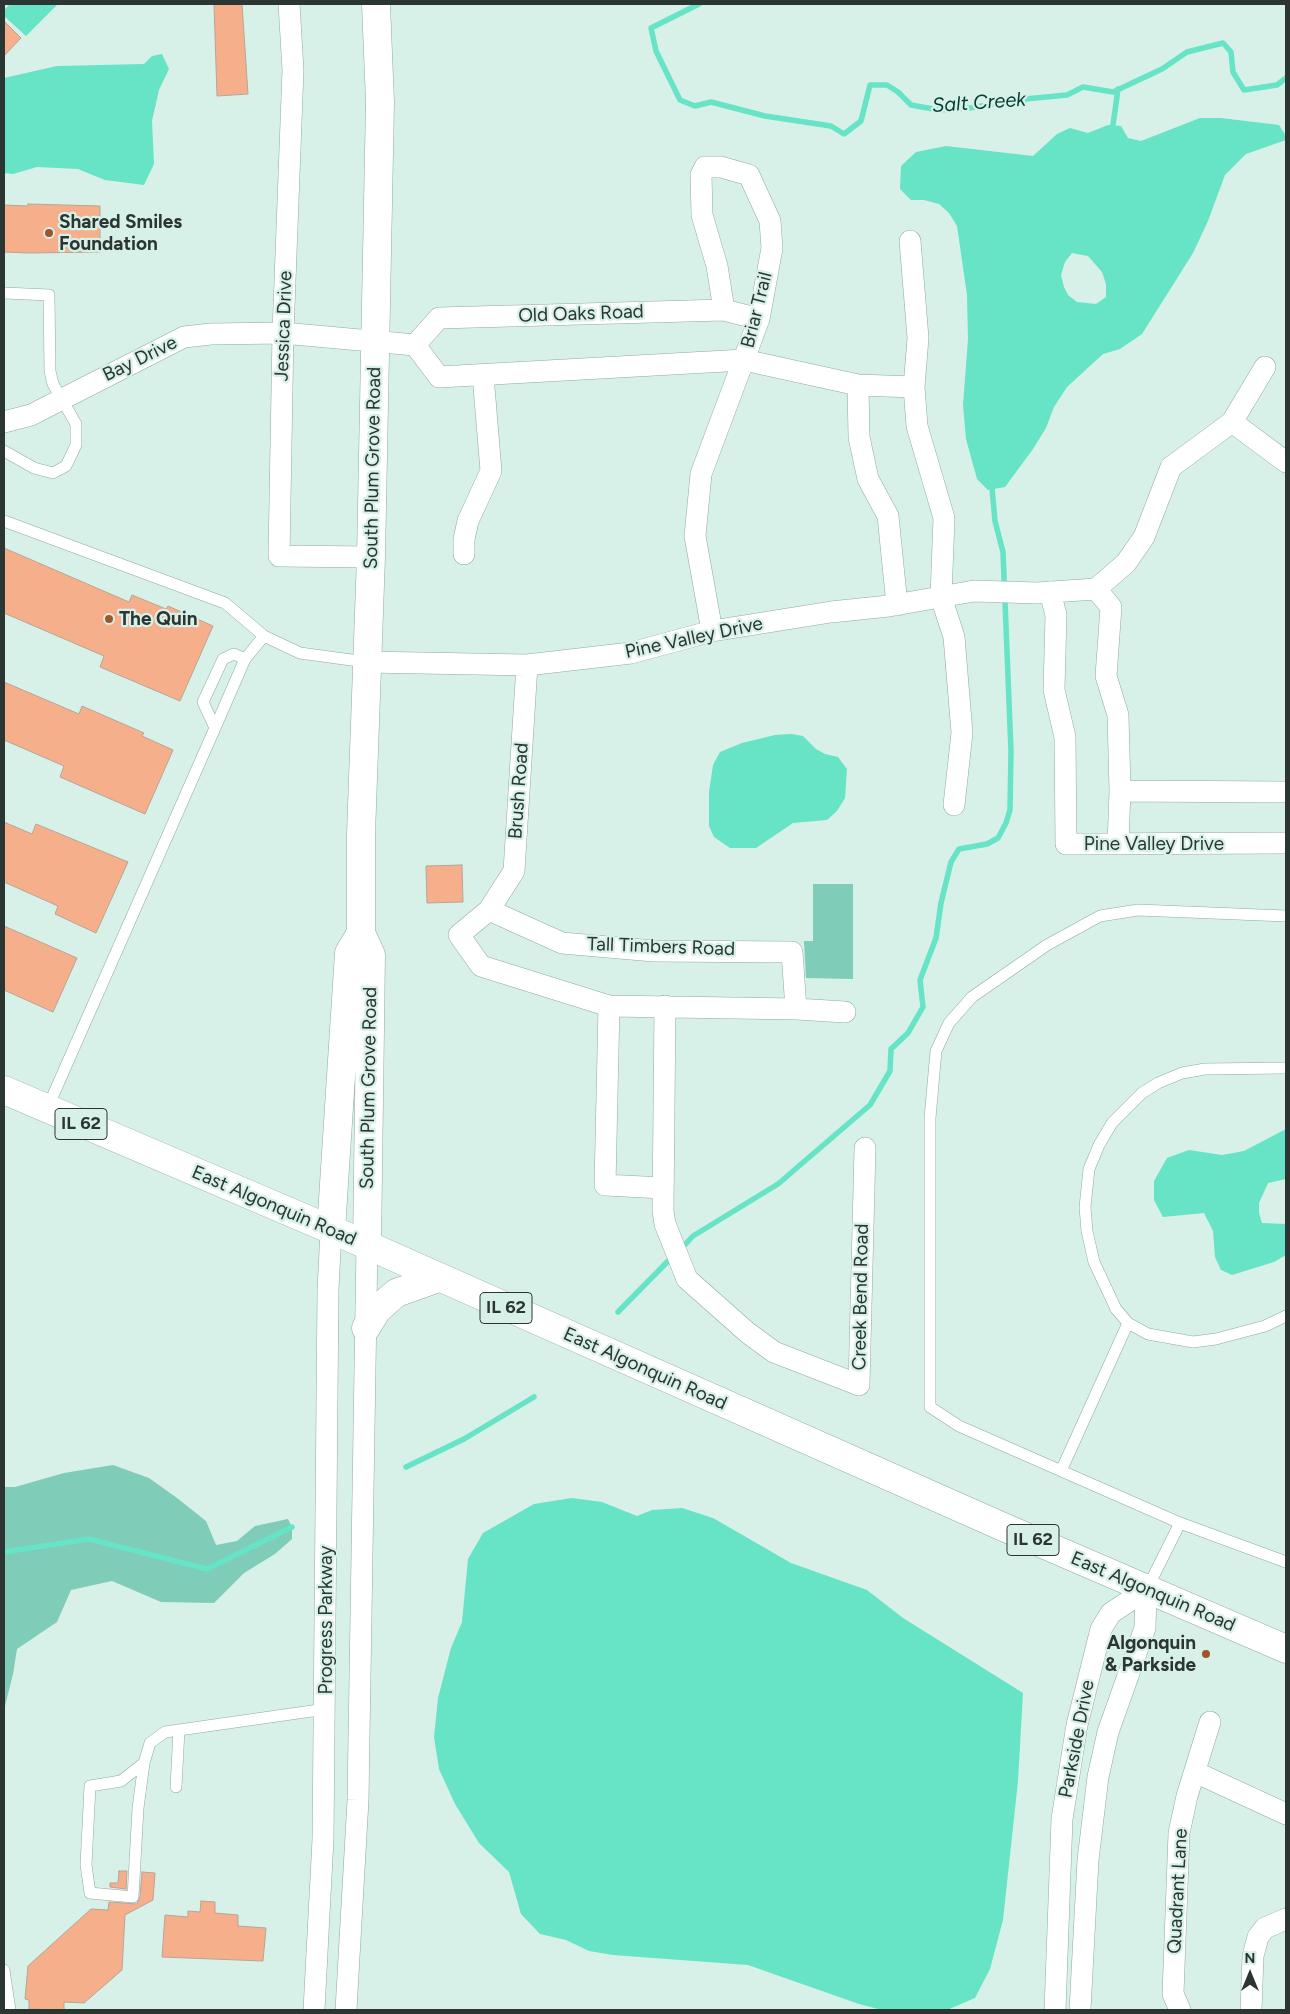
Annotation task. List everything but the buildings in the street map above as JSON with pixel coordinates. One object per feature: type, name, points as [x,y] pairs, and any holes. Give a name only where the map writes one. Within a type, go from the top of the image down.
[{"type":"street","name":"Jessica Drive","points":[[289,4],[293,70],[283,334],[279,556],[371,557]]},
{"type":"street","name":"South Plum Grove Road","points":[[367,1245],[371,955],[361,933],[380,102],[376,4]]},
{"type":"street","name":"Briar Trail","points":[[712,631],[694,536],[700,474],[759,319],[772,248],[770,221],[749,176],[722,167],[705,167],[701,175],[702,215],[717,266],[724,310]]},
{"type":"street","points":[[910,241],[918,338],[914,387],[917,426],[944,518],[941,597],[954,637],[962,733],[954,805]]},
{"type":"street","name":"Old Oaks Road","points":[[415,345],[439,318],[724,310],[759,319]]},
{"type":"street","name":"Bay Drive","points":[[4,422],[31,415],[62,397],[184,337],[211,334],[283,334],[344,338],[375,343]]},
{"type":"street","points":[[375,343],[415,345],[439,377],[744,360],[858,384],[914,387]]},
{"type":"street","points":[[1118,844],[1120,791],[1118,715],[1106,676],[1111,607],[1096,589],[1126,563],[1144,537],[1171,467],[1232,422],[1265,367]]},
{"type":"street","points":[[464,554],[464,539],[468,521],[490,471],[483,375]]},
{"type":"street","points":[[858,384],[859,437],[868,479],[888,516],[897,605]]},
{"type":"street","points":[[1232,422],[1286,462]]},
{"type":"street","name":"Pine Valley Drive","points":[[366,662],[527,665],[631,653],[712,631],[831,612],[897,605],[974,592],[1044,593],[1096,589]]},
{"type":"street","name":"Pine Valley Drive","points":[[1044,593],[1056,615],[1054,690],[1065,737],[1066,844],[1286,843]]},
{"type":"street","name":"Brush Road","points":[[489,910],[514,871],[527,665]]},
{"type":"street","points":[[1120,791],[1286,792]]},
{"type":"street","points":[[489,910],[459,935],[481,966],[609,1006],[796,1009],[845,1012]]},
{"type":"street","name":"Tall Timbers Road","points":[[489,910],[562,943],[654,951],[792,952],[796,1009]]},
{"type":"street","name":"South Plum Grove Road","points":[[331,1230],[349,954],[361,933]]},
{"type":"street","points":[[609,1006],[605,1185],[663,1188]]},
{"type":"street","name":"Creek Bend Road","points":[[665,1006],[664,1224],[687,1279],[748,1333],[774,1352],[859,1385],[865,1148]]},
{"type":"street","name":"East Algonquin Road","points":[[4,1090],[367,1245],[1146,1590],[1286,1649]]},
{"type":"street","name":"Progress Parkway","points":[[314,2010],[323,1839],[326,1709],[328,1300],[331,1230]]},
{"type":"street","name":"Progress Parkway","points":[[346,2010],[358,1800],[367,1245]]},
{"type":"street","points":[[366,1328],[377,1310],[396,1293],[438,1278]]},
{"type":"street","name":"Parkside Drive","points":[[1055,2010],[1062,1819],[1077,1726],[1101,1629],[1111,1613],[1146,1590]]},
{"type":"street","name":"Parkside Drive","points":[[1080,2010],[1088,1860],[1098,1776],[1108,1732],[1145,1628],[1146,1590]]},
{"type":"street","name":"Quadrant Lane","points":[[1180,2010],[1173,1994],[1179,1833],[1210,1722]]},
{"type":"street","points":[[1195,1772],[1286,1814]]},
{"type":"street","points":[[1251,2010],[1253,1956],[1258,1937],[1265,1928],[1280,1919],[1286,1918]]},
{"type":"lane","points":[[4,293],[49,295],[50,371],[53,384],[76,424],[76,445],[66,466],[53,473],[34,468],[4,451]]},
{"type":"lane","points":[[4,521],[225,603],[264,636],[300,653],[366,662]]},
{"type":"lane","points":[[47,1109],[245,659],[264,636]]},
{"type":"lane","points":[[216,728],[204,702],[223,659],[234,654],[245,659]]},
{"type":"lane","points":[[1286,916],[1138,910],[1100,916],[1047,945],[972,997],[949,1023],[936,1051],[930,1118],[930,1407],[959,1426],[1180,1523],[1286,1562]]},
{"type":"lane","points":[[1286,1068],[1205,1069],[1182,1073],[1158,1083],[1142,1093],[1112,1123],[1099,1146],[1089,1169],[1085,1207],[1087,1231],[1094,1262],[1116,1308],[1128,1323],[1148,1334],[1193,1342],[1216,1339],[1265,1326],[1286,1316]]},
{"type":"lane","points":[[1061,1471],[1128,1323]]},
{"type":"lane","points":[[1146,1590],[1180,1523]]},
{"type":"lane","points":[[144,1763],[121,1781],[90,1786],[86,1865],[90,1893],[133,1897],[138,1808],[144,1763],[150,1743],[165,1732],[326,1709]]},
{"type":"lane","points":[[176,1787],[179,1730]]},
{"type":"lane","points":[[4,1970],[8,2008]]},
{"type":"shaded area","points":[[10,4],[58,4],[26,36],[4,16],[4,10]]},
{"type":"shaded area","points":[[162,54],[169,69],[159,90],[152,121],[154,164],[144,185],[105,180],[78,169],[37,167],[13,174],[4,173],[4,78],[57,66],[144,64],[152,56]]},
{"type":"shaded area","points":[[1200,118],[1221,118],[1279,125],[1286,136],[1286,140],[1246,154],[1225,175],[1208,221],[1193,253],[1142,334],[1120,349],[1103,354],[1067,387],[1054,407],[1046,428],[1033,449],[1005,487],[988,490],[977,479],[966,439],[963,405],[968,339],[967,295],[957,226],[949,213],[939,204],[924,200],[911,200],[900,189],[901,166],[916,152],[946,146],[1033,156],[1057,134],[1070,128],[1088,133],[1108,125],[1121,126],[1128,138],[1141,141]],"holes":[[[1072,253],[1088,256],[1102,272],[1106,284],[1106,297],[1096,304],[1077,302],[1068,295],[1061,275],[1065,262]]]},
{"type":"shaded area","points":[[791,734],[803,736],[816,749],[825,754],[838,757],[847,769],[845,798],[837,811],[827,820],[793,823],[756,848],[730,848],[714,837],[709,826],[709,792],[713,765],[720,752],[742,743],[775,735]]},
{"type":"shaded area","points":[[813,884],[853,884],[853,979],[806,978],[804,941],[813,941]]},
{"type":"shaded area","points":[[1286,1129],[1286,1179],[1268,1183],[1259,1203],[1259,1213],[1262,1223],[1286,1224],[1286,1255],[1274,1262],[1232,1275],[1221,1270],[1215,1257],[1213,1231],[1204,1213],[1163,1217],[1154,1200],[1154,1181],[1167,1158],[1189,1150],[1222,1155],[1244,1151]]},
{"type":"shaded area","points":[[113,1465],[149,1478],[177,1498],[206,1521],[216,1545],[237,1541],[255,1526],[288,1519],[292,1527],[292,1539],[275,1554],[244,1573],[214,1603],[161,1602],[112,1581],[71,1590],[57,1622],[17,1649],[4,1710],[4,1487],[15,1487],[64,1473]]},
{"type":"shaded area","points":[[572,1498],[602,1502],[637,1516],[652,1510],[682,1508],[713,1518],[791,1563],[867,1590],[903,1618],[1023,1693],[1018,1781],[1003,1920],[990,1969],[975,1998],[947,2010],[882,2010],[859,2004],[748,1965],[613,1955],[589,1951],[566,1940],[540,1934],[521,1914],[509,1872],[479,1843],[455,1804],[439,1769],[434,1737],[438,1698],[451,1648],[462,1622],[468,1559],[483,1533],[534,1504]]},
{"type":"waterway","name":"Salt Creek","points":[[699,4],[651,28],[656,51],[680,100],[695,106],[711,102],[765,116],[831,126],[844,134],[861,121],[870,85],[887,85],[898,92],[911,105],[939,110],[970,108],[1015,100],[1067,95],[1083,87],[1113,92],[1162,69],[1187,52],[1223,43],[1231,52],[1233,72],[1244,90],[1277,85],[1286,78]]},
{"type":"waterway","points":[[1113,125],[1118,89]]},
{"type":"waterway","points":[[680,1250],[693,1236],[778,1184],[870,1105],[890,1071],[891,1049],[908,1033],[923,1007],[920,980],[936,938],[941,903],[951,862],[959,849],[987,844],[998,838],[1006,823],[1010,810],[1011,751],[1003,552],[995,521],[992,488]]},
{"type":"waterway","points":[[618,1312],[673,1256]]},
{"type":"waterway","points":[[406,1467],[464,1439],[534,1397]]},
{"type":"waterway","points":[[4,1552],[89,1539],[207,1569],[292,1527]]},
{"type":"place","name":"Shared Smiles Foundation","points":[[49,233]]},
{"type":"place","name":"The Quin","points":[[109,619]]},
{"type":"place","name":"Algonquin & Parkside","points":[[1206,1654]]}]
